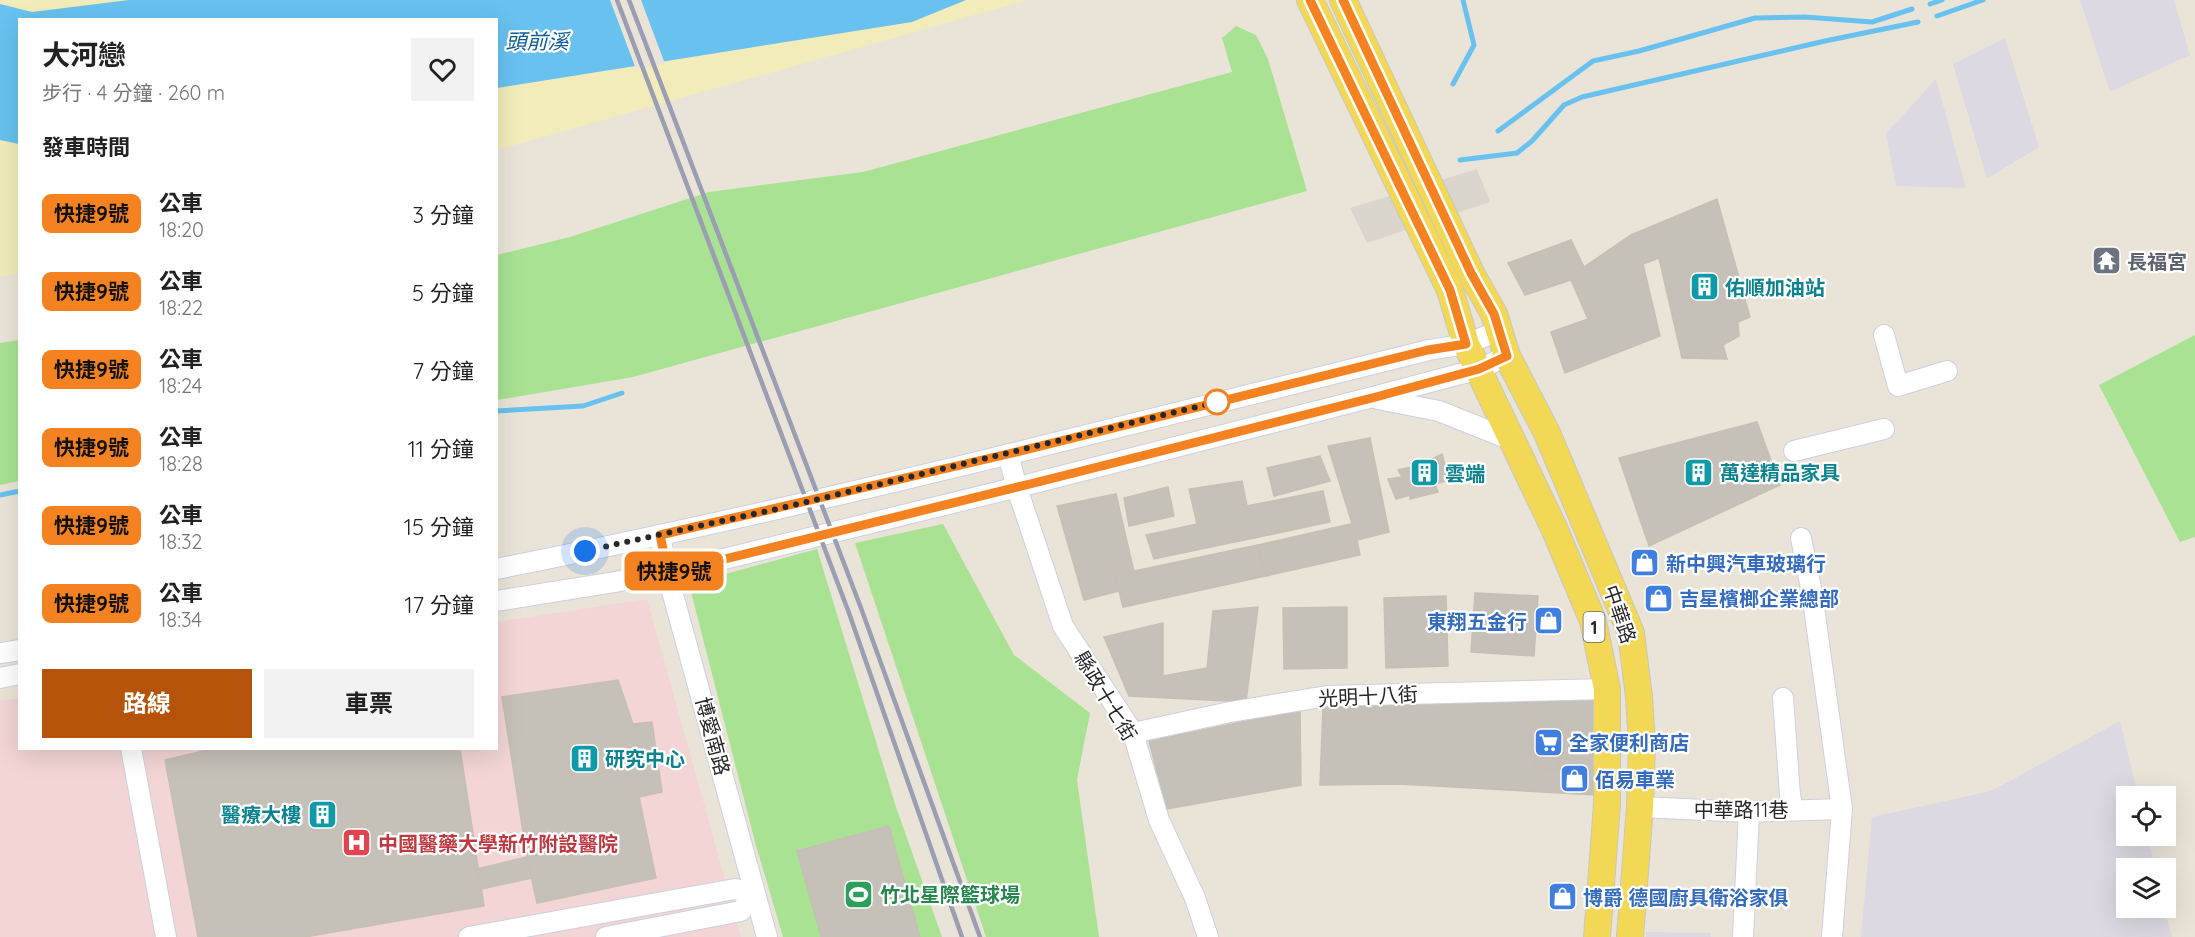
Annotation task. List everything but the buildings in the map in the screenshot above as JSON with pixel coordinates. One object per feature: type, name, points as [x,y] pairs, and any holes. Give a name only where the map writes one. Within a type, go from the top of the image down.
[{"type":"main road","name":"1","points":[[1310,0],[1450,290],[1463,336]]},
{"type":"main road","name":"1","points":[[1343,0],[1471,273],[1497,322]]},
{"type":"main road","name":"中華路","points":[[1497,322],[1507,356],[1547,433],[1631,633],[1642,745],[1640,807],[1630,937]]},
{"type":"main road","name":"中華路","points":[[1463,336],[1554,528],[1593,621],[1607,689],[1607,804],[1597,937]]},
{"type":"street","points":[[498,569],[660,535],[1008,454],[1428,350],[1497,322]]},
{"type":"street","points":[[1884,335],[1898,386],[1947,371]]},
{"type":"street","points":[[498,601],[668,573],[1372,398],[1479,369],[1507,356]]},
{"type":"street","points":[[1372,398],[1439,411],[1514,441]]},
{"type":"street","points":[[1794,452],[1884,429]]},
{"type":"street","name":"縣政十七街","points":[[1008,454],[1063,626],[1133,732],[1159,820],[1195,898],[1208,937]]},
{"type":"street","name":"博愛南路","points":[[660,535],[668,573],[767,937]]},
{"type":"street","points":[[1801,538],[1812,592],[1842,809],[1832,937]]},
{"type":"street","points":[[0,653],[18,650]]},
{"type":"street","points":[[0,678],[18,675]]},
{"type":"street","name":"光明十八街","points":[[1133,732],[1230,712],[1327,696],[1607,689]]},
{"type":"street","points":[[1783,698],[1793,810]]},
{"type":"street","points":[[131,750],[166,937]]},
{"type":"street","name":"中華路11巷","points":[[1640,807],[1749,812],[1842,809]]},
{"type":"street","points":[[1743,937],[1749,812]]},
{"type":"street","points":[[469,937],[735,889],[754,894],[741,911],[606,937]]},
{"type":"shaded area","points":[[2080,0],[2174,0],[2190,55],[2110,92]]},
{"type":"shaded area","points":[[2005,38],[2039,147],[1987,179],[1953,64]]},
{"type":"shaded area","points":[[1936,79],[1966,188],[1896,186],[1886,134]]},
{"type":"shaded area","points":[[1477,169],[1490,202],[1367,243],[1350,208]]},
{"type":"shaded area","name":"中國醫藥大學新竹附設醫院","points":[[647,599],[741,937],[0,937],[0,701],[18,698],[18,750],[498,750],[498,622]]},
{"type":"shaded area","points":[[2120,721],[2136,786],[2116,786],[2116,846],[2150,846],[2152,858],[2116,858],[2116,918],[2167,918],[2172,937],[1861,937],[1872,817],[1991,791]]},
{"type":"shaded area","points":[[1646,932],[1711,933],[1711,937],[1646,937]]},
{"type":"green space","points":[[1236,26],[1256,35],[1268,59],[1307,191],[633,377],[498,400],[498,255],[570,237],[709,192],[863,172],[1232,72],[1222,38]]},
{"type":"green space","points":[[2195,335],[2195,537],[2180,542],[2099,385]]},
{"type":"green space","points":[[18,340],[18,481],[0,485],[0,343]]},
{"type":"green space","points":[[943,524],[1014,655],[1090,713],[1077,780],[1099,937],[986,937],[855,543]]},
{"type":"green space","points":[[817,549],[896,807],[942,937],[783,937],[755,842],[689,584]]},
{"type":"sand","name":"頭前溪","points":[[0,0],[1028,0],[498,150],[498,18],[18,18],[18,274],[0,276]]},
{"type":"water","name":"頭前溪","points":[[129,0],[966,0],[912,22],[498,88],[498,18],[18,18],[18,144],[0,140],[0,4],[32,12]]},
{"type":"pier","points":[[610,0],[641,0],[665,64],[636,69]]},
{"type":"waterway","points":[[1453,84],[1474,45],[1463,0]]},
{"type":"waterway","points":[[1930,4],[1942,0]]},
{"type":"waterway","points":[[1937,16],[1983,0]]},
{"type":"waterway","points":[[1498,131],[1593,61],[1639,51],[1755,18],[1805,17],[1872,22],[1912,9]]},
{"type":"waterway","points":[[1460,160],[1517,153],[1532,141],[1564,105],[1582,97],[1918,22]]},
{"type":"waterway","points":[[498,411],[583,406],[622,393]]},
{"type":"waterway","points":[[0,495],[18,491]]},
{"type":"railway","points":[[617,0],[849,613],[962,937]]},
{"type":"railway","points":[[629,0],[861,608],[980,937]]},
{"type":"bus line","name":"快捷9號","points":[[1310,0],[1450,290],[1466,344],[1428,350],[1008,454],[660,535],[668,573],[1372,398],[1479,369],[1507,356],[1494,314],[1471,273],[1343,0]]},
{"type":"place","name":"長福宮","points":[[2106,261]]},
{"type":"place","name":"佑順加油站","points":[[1704,287]]},
{"type":"place","name":"萬達精品家具","points":[[1699,472]]},
{"type":"place","name":"雲端","points":[[1424,473]]},
{"type":"place","name":"新中興汽車玻璃行","points":[[1645,563]]},
{"type":"place","name":"吉星檳榔企業總部","points":[[1658,598]]},
{"type":"place","name":"東翔五金行","points":[[1548,621]]},
{"type":"place","name":"全家便利商店","points":[[1548,742]]},
{"type":"place","name":"研究中心","points":[[584,758]]},
{"type":"place","name":"佰易車業","points":[[1574,779]]},
{"type":"place","name":"醫療大樓","points":[[322,814]]},
{"type":"place","name":"中國醫藥大學新竹附設醫院","points":[[357,843]]},
{"type":"place","name":"竹北星際籃球場","points":[[859,894]]},
{"type":"place","name":"博爵 德國廚具衛浴家俱","points":[[1562,897]]},
{"type":"route","points":[[585,551],[786,507],[1217,402]]}]
